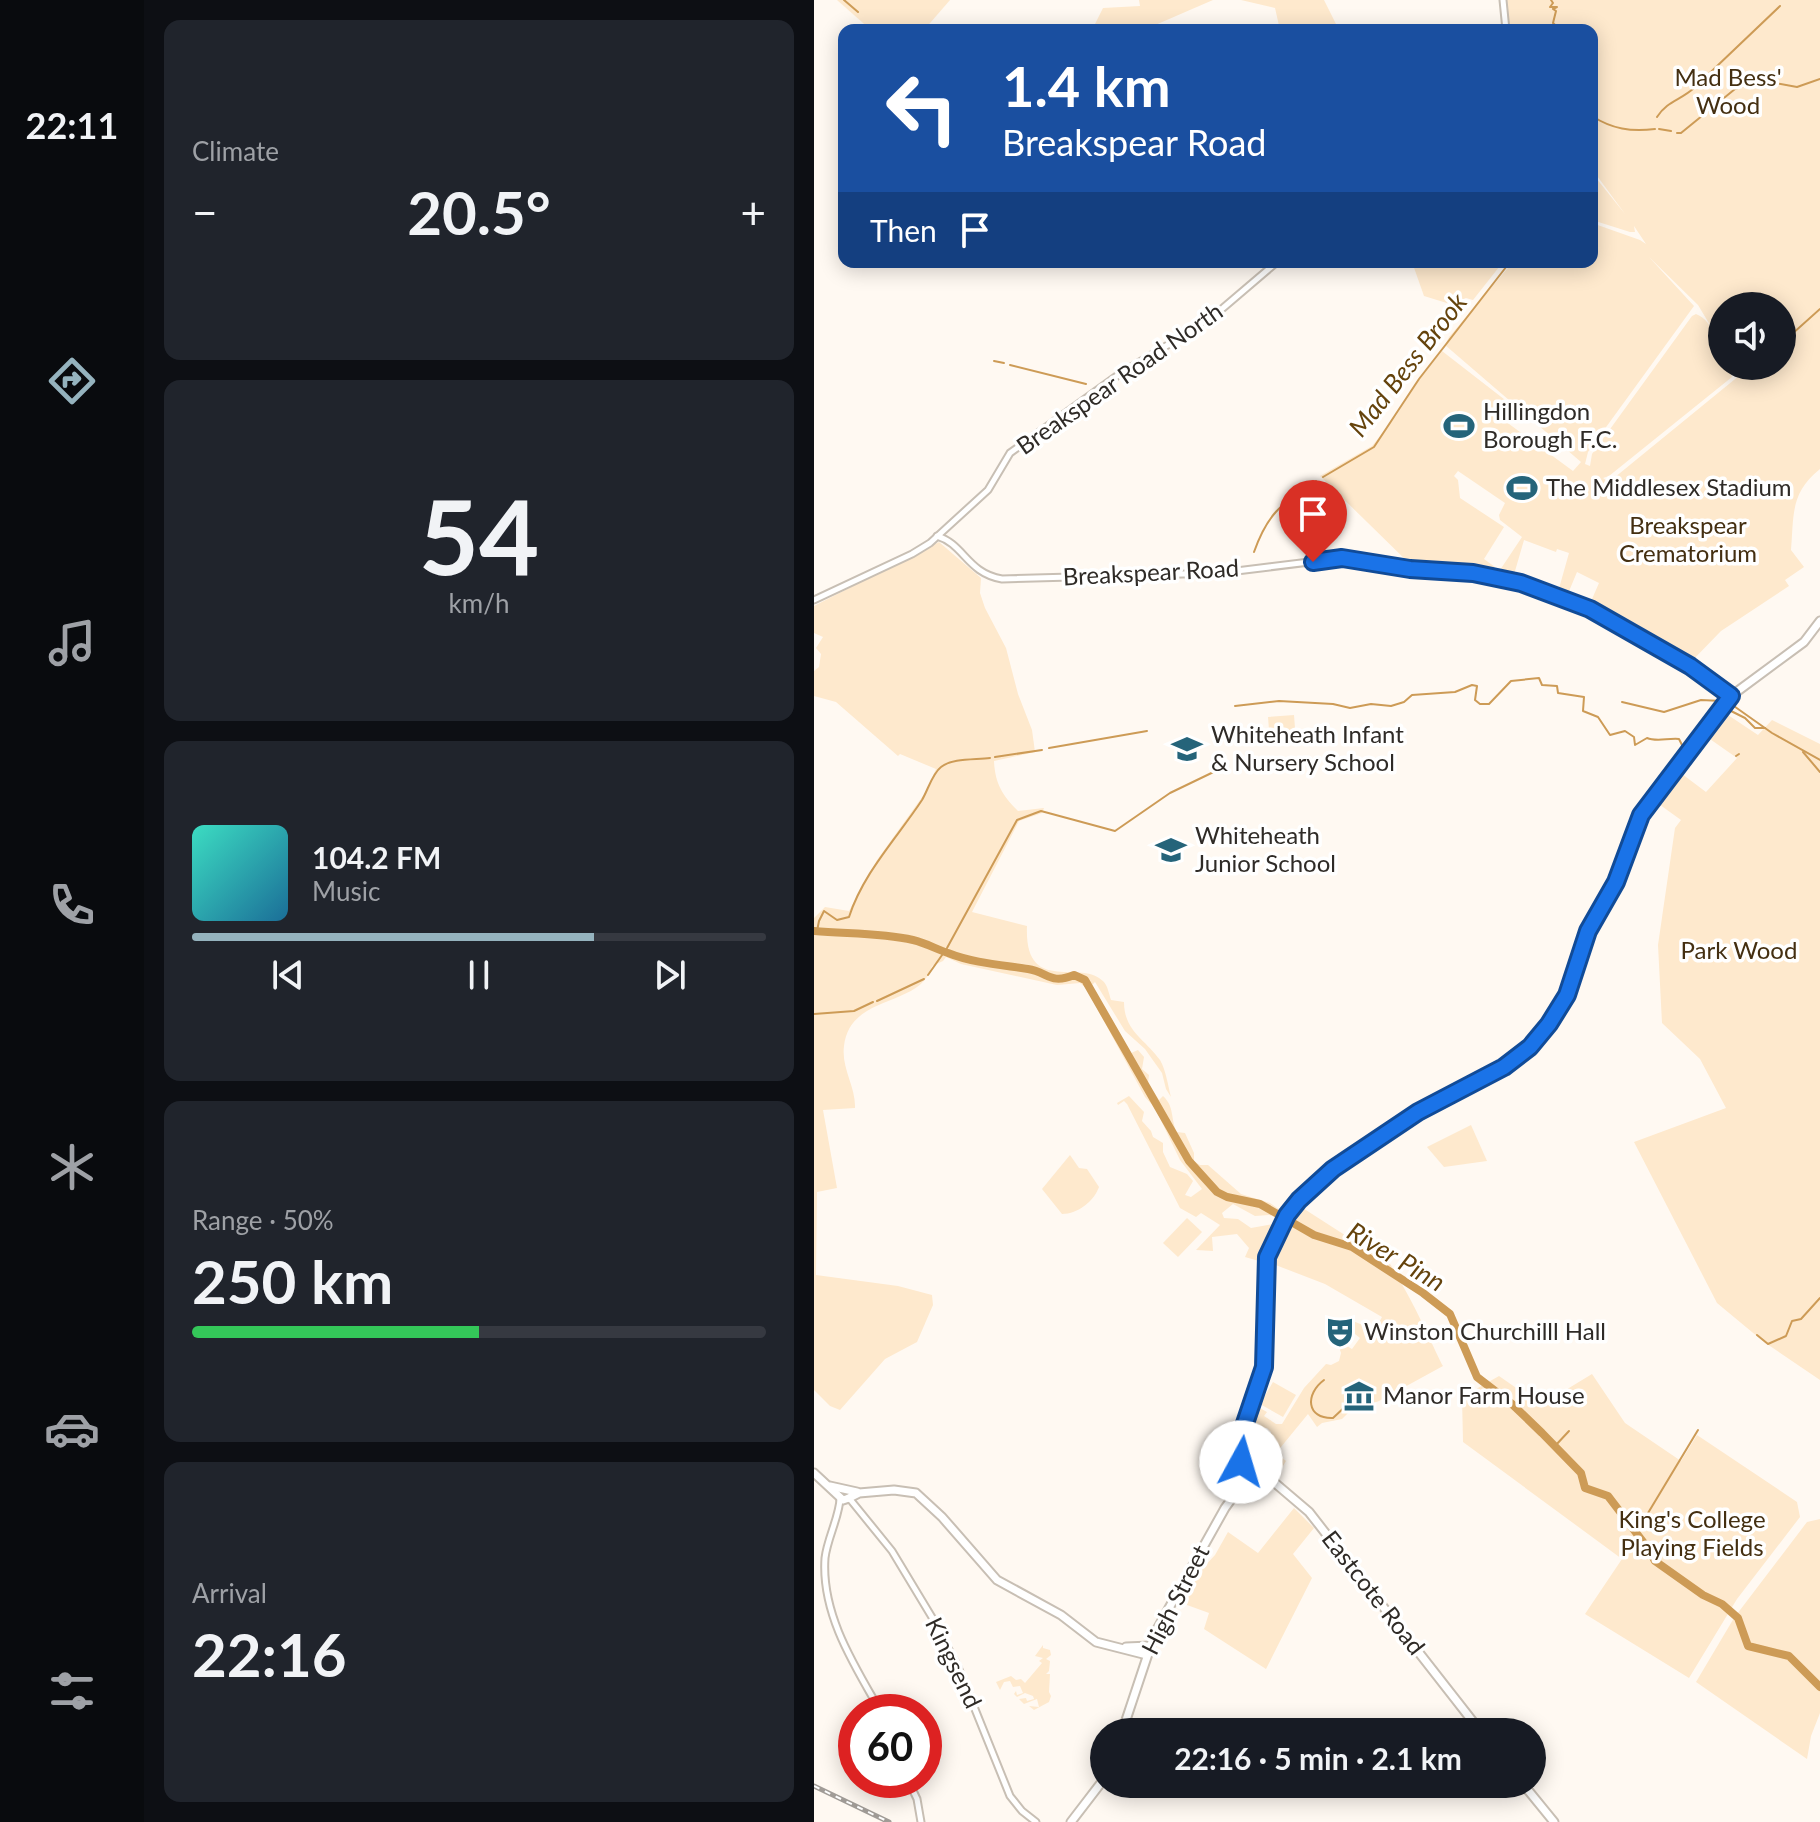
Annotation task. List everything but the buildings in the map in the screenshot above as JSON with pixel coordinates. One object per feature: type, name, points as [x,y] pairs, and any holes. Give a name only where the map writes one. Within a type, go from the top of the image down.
[{"type":"main road","points":[[1248,1476],[1239,1457],[1239,1441],[1264,1367],[1267,1257],[1287,1215],[1333,1169],[1418,1112],[1504,1067],[1530,1047],[1567,995],[1588,931],[1616,882],[1641,815],[1731,696],[1804,642],[1820,621]]},
{"type":"main road","points":[[814,1473],[845,1497],[903,1490],[916,1493],[942,1517],[997,1580],[1061,1615],[1096,1642],[1148,1651]]},
{"type":"main road","name":"High Street","points":[[1126,1718],[1148,1651],[1211,1533],[1248,1476]]},
{"type":"main road","name":"Eastcote Road","points":[[1248,1476],[1269,1478],[1309,1512],[1470,1718]]},
{"type":"main road","points":[[1072,1822],[1090,1798]]},
{"type":"main road","points":[[1534,1798],[1554,1822]]},
{"type":"street","points":[[1503,0],[1505,24]]},
{"type":"street","name":"Breakspear Road North","points":[[814,600],[912,554],[937,536],[988,490],[1010,453],[1121,373],[1223,308],[1270,268]]},
{"type":"street","name":"Breakspear Road","points":[[937,536],[945,539],[982,574],[1002,579],[1220,573],[1342,558],[1410,569],[1499,577],[1590,609],[1690,666],[1731,696]]},
{"type":"street","points":[[845,1497],[836,1513],[825,1561],[831,1612],[871,1694]]},
{"type":"street","name":"Kingsend","points":[[845,1497],[892,1551],[933,1619],[958,1667],[1010,1796],[1035,1821]]},
{"type":"street","points":[[917,1798],[921,1822]]},
{"type":"green space","points":[[837,0],[950,0],[929,24],[864,24]]},
{"type":"green space","points":[[1139,0],[1213,0],[1158,24],[1095,24],[1103,8],[1140,6]]},
{"type":"green space","points":[[1241,0],[1324,0],[1336,24],[1279,24],[1275,8]]},
{"type":"green space","points":[[1506,0],[1820,0],[1820,469],[1798,496],[1791,550],[1804,567],[1785,580],[1789,586],[1721,631],[1689,664],[1589,606],[1599,583],[1577,572],[1567,596],[1558,592],[1569,553],[1557,549],[1556,552],[1524,540],[1513,578],[1498,573],[1522,537],[1500,520],[1505,503],[1458,471],[1454,476],[1458,480],[1460,498],[1504,527],[1484,559],[1495,567],[1491,572],[1414,568],[1320,476],[1372,446],[1442,351],[1509,403],[1501,418],[1573,471],[1581,462],[1445,345],[1508,268],[1598,268],[1598,225],[1646,244],[1634,226],[1635,232],[1630,232],[1598,222],[1598,180],[1625,214],[1598,177],[1598,24],[1508,24]]},
{"type":"green space","points":[[1414,268],[1498,268],[1473,300],[1466,298],[1450,304],[1424,296]]},
{"type":"green space","points":[[939,542],[981,578],[980,593],[985,608],[1006,648],[1018,694],[1032,730],[1035,752],[994,761],[998,782],[1018,811],[1044,808],[1042,813],[1019,821],[972,912],[1027,926],[1029,948],[1035,961],[1044,968],[1094,975],[1104,982],[1111,1000],[1124,1002],[1131,1028],[1162,1064],[1171,1097],[1162,1073],[1145,1049],[1125,1031],[1095,982],[1092,985],[1131,1053],[1138,1050],[1144,1057],[1142,1069],[1149,1075],[1148,1083],[1159,1100],[1163,1096],[1169,1104],[1177,1132],[1185,1133],[1194,1153],[1194,1161],[1208,1165],[1241,1194],[1270,1203],[1283,1212],[1278,1218],[1255,1216],[1233,1204],[1222,1213],[1224,1218],[1238,1219],[1251,1228],[1273,1224],[1263,1256],[1265,1284],[1260,1287],[1259,1261],[1245,1257],[1249,1248],[1237,1234],[1212,1237],[1213,1251],[1196,1250],[1220,1225],[1201,1213],[1196,1217],[1180,1208],[1127,1104],[1124,1101],[1118,1105],[1129,1096],[1144,1112],[1142,1121],[1153,1137],[1163,1143],[1163,1152],[1170,1167],[1187,1174],[1193,1181],[1185,1195],[1191,1197],[1202,1189],[1180,1160],[1155,1108],[1145,1097],[1086,988],[1080,983],[1057,985],[961,964],[946,957],[932,966],[925,979],[914,989],[872,1008],[849,1029],[844,1054],[855,1108],[823,1110],[837,1188],[817,1192],[816,1275],[898,1286],[932,1295],[933,1305],[917,1342],[885,1359],[840,1410],[830,1406],[814,1390],[814,918],[825,907],[849,911],[877,860],[925,793],[936,769],[900,754],[898,756],[836,702],[814,696],[814,671],[819,667],[821,654],[816,648],[823,637],[814,633],[814,606]]},
{"type":"green space","name":"Park Wood","points":[[1725,713],[1758,735],[1772,720],[1820,744],[1820,1380],[1764,1342],[1717,1303],[1634,1142],[1726,1108],[1700,1059],[1662,1023],[1658,945],[1675,828],[1681,820],[1656,802],[1678,771],[1706,792],[1737,758],[1707,737]]},
{"type":"green space","points":[[1294,715],[1296,741],[1270,743],[1268,717]]},
{"type":"green space","points":[[1471,1125],[1487,1161],[1444,1167],[1427,1147]]},
{"type":"green space","points":[[1070,1155],[1079,1168],[1087,1169],[1099,1187],[1085,1206],[1062,1214],[1042,1189]]},
{"type":"green space","points":[[1298,1205],[1390,1264],[1395,1272],[1353,1245],[1315,1234],[1289,1219]]},
{"type":"green space","points":[[1187,1218],[1202,1232],[1178,1257],[1163,1243]]},
{"type":"green space","points":[[1288,1221],[1368,1257],[1393,1273],[1412,1302],[1443,1366],[1379,1401],[1349,1412],[1342,1419],[1317,1427],[1308,1414],[1276,1453],[1286,1461],[1276,1477],[1271,1475],[1277,1463],[1266,1456],[1271,1449],[1268,1442],[1271,1432],[1267,1428],[1258,1428],[1254,1421],[1258,1407],[1267,1412],[1264,1416],[1276,1424],[1282,1424],[1304,1388],[1326,1364],[1339,1361],[1342,1343],[1352,1349],[1360,1338],[1345,1326],[1348,1319],[1375,1330],[1382,1317],[1325,1284],[1273,1264],[1274,1253]]},
{"type":"green space","name":"King's College Playing Fields","points":[[1592,1374],[1625,1423],[1681,1461],[1697,1435],[1797,1502],[1800,1517],[1737,1599],[1689,1678],[1585,1614],[1622,1559],[1463,1442],[1462,1397],[1499,1376],[1541,1405]]},
{"type":"green space","points":[[1273,1382],[1296,1395],[1283,1417],[1260,1404]]},
{"type":"green space","points":[[1294,1508],[1314,1528],[1293,1554],[1312,1578],[1266,1669],[1204,1629],[1209,1613],[1187,1605],[1185,1601],[1201,1570],[1215,1555],[1228,1532],[1258,1553]]},
{"type":"green space","name":"King's College Playing Fields","points":[[1820,1519],[1820,1713],[1811,1736],[1807,1759],[1696,1682],[1734,1618],[1807,1522]]},
{"type":"green space","points":[[1043,1645],[1051,1655],[1046,1659],[1050,1661],[1046,1674],[1050,1674],[1051,1696],[1049,1702],[1034,1710],[1029,1706],[1039,1707],[1037,1699],[1024,1704],[1019,1699],[1026,1698],[1027,1701],[1034,1699],[1033,1696],[1025,1693],[1017,1697],[1014,1694],[1016,1691],[1017,1695],[1023,1693],[1020,1686],[1013,1687],[1010,1681],[1004,1682],[1000,1690],[996,1682],[1011,1676],[1025,1683],[1042,1663],[1039,1661],[1043,1658],[1035,1656]]},
{"type":"waterway","points":[[844,0],[858,12]]},
{"type":"waterway","name":"Mad Bess Brook","points":[[1551,0],[1553,3],[1550,7],[1557,7],[1553,9],[1556,11],[1554,24]]},
{"type":"waterway","points":[[1657,117],[1665,107],[1694,88],[1780,6]]},
{"type":"waterway","points":[[1677,133],[1681,133],[1735,89],[1752,83],[1770,82],[1797,87],[1820,79]]},
{"type":"waterway","points":[[1598,119],[1622,128],[1655,129]]},
{"type":"waterway","points":[[1659,129],[1671,131]]},
{"type":"waterway","name":"Mad Bess Brook","points":[[1323,477],[1374,447],[1419,379],[1505,268]]},
{"type":"waterway","points":[[1796,330],[1820,309]]},
{"type":"waterway","points":[[994,361],[1004,363]]},
{"type":"waterway","points":[[1010,365],[1086,384]]},
{"type":"waterway","name":"Mad Bess Brook","points":[[1254,552],[1271,518],[1316,481]]},
{"type":"waterway","points":[[1235,706],[1279,701],[1350,708],[1371,704],[1391,706],[1404,702],[1412,695],[1455,692],[1472,685],[1477,686],[1475,700],[1480,704],[1489,704],[1511,681],[1539,678],[1542,685],[1557,686],[1558,693],[1584,697],[1583,711],[1598,717],[1610,735],[1625,731],[1634,737],[1635,745],[1647,738],[1679,739],[1683,747],[1703,721],[1709,718]]},
{"type":"waterway","points":[[1622,702],[1664,712],[1701,700],[1722,701]]},
{"type":"waterway","points":[[1731,704],[1772,733],[1820,760]]},
{"type":"waterway","points":[[1722,714],[1731,711],[1755,728],[1765,728]]},
{"type":"waterway","points":[[1049,748],[1147,731]]},
{"type":"waterway","points":[[995,757],[1042,750]]},
{"type":"waterway","points":[[1803,752],[1820,772]]},
{"type":"waterway","points":[[817,931],[824,911],[837,920],[849,917],[872,871],[922,800],[938,770],[951,762],[990,758]]},
{"type":"waterway","points":[[928,975],[947,948],[1017,820],[1041,811],[1115,831],[1170,793],[1226,766]]},
{"type":"waterway","name":"River Pinn","points":[[814,931],[918,941],[967,959],[1028,969],[1054,978],[1074,975],[1085,980],[1189,1161],[1217,1192],[1260,1204],[1314,1235],[1352,1247],[1450,1314],[1477,1377],[1512,1404],[1581,1473],[1585,1488],[1608,1496],[1655,1561],[1703,1595],[1722,1604],[1738,1618],[1748,1646],[1789,1656],[1820,1687]]},
{"type":"waterway","points":[[877,1001],[924,979]]},
{"type":"waterway","points":[[814,1014],[854,1011],[873,1002]]},
{"type":"waterway","points":[[1757,1335],[1768,1344],[1786,1336],[1792,1321],[1801,1319],[1820,1298]]},
{"type":"waterway","points":[[1324,1380],[1311,1398],[1313,1410],[1324,1417],[1333,1418],[1349,1403]]},
{"type":"waterway","points":[[1515,1407],[1526,1398]]},
{"type":"waterway","points":[[1634,1530],[1642,1523],[1698,1430]]},
{"type":"waterway","points":[[1555,1446],[1569,1431]]},
{"type":"railway","points":[[814,1786],[889,1822]]},
{"type":"place","name":"Hillingdon Borough F.C.","points":[[1459,426]]},
{"type":"place","name":"The Middlesex Stadium","points":[[1522,488]]},
{"type":"place","name":"Whiteheath Infant & Nursery School","points":[[1187,749]]},
{"type":"place","name":"Whiteheath Junior School","points":[[1171,850]]},
{"type":"place","name":"Winston Churchilll Hall","points":[[1340,1332]]},
{"type":"place","name":"Manor Farm House","points":[[1359,1396]]},
{"type":"route","points":[[1241,1462],[1239,1441],[1264,1367],[1267,1257],[1280,1225],[1292,1207],[1333,1169],[1418,1112],[1504,1067],[1530,1047],[1567,995],[1588,931],[1616,882],[1641,815],[1731,696],[1690,666],[1590,609],[1521,583],[1473,573],[1410,569],[1342,558],[1313,562]]},
{"type":"park label","name":"Mad Bess' Wood","points":[[1728,92]]},
{"type":"park label","name":"Breakspear Crematorium","points":[[1688,540]]}]
